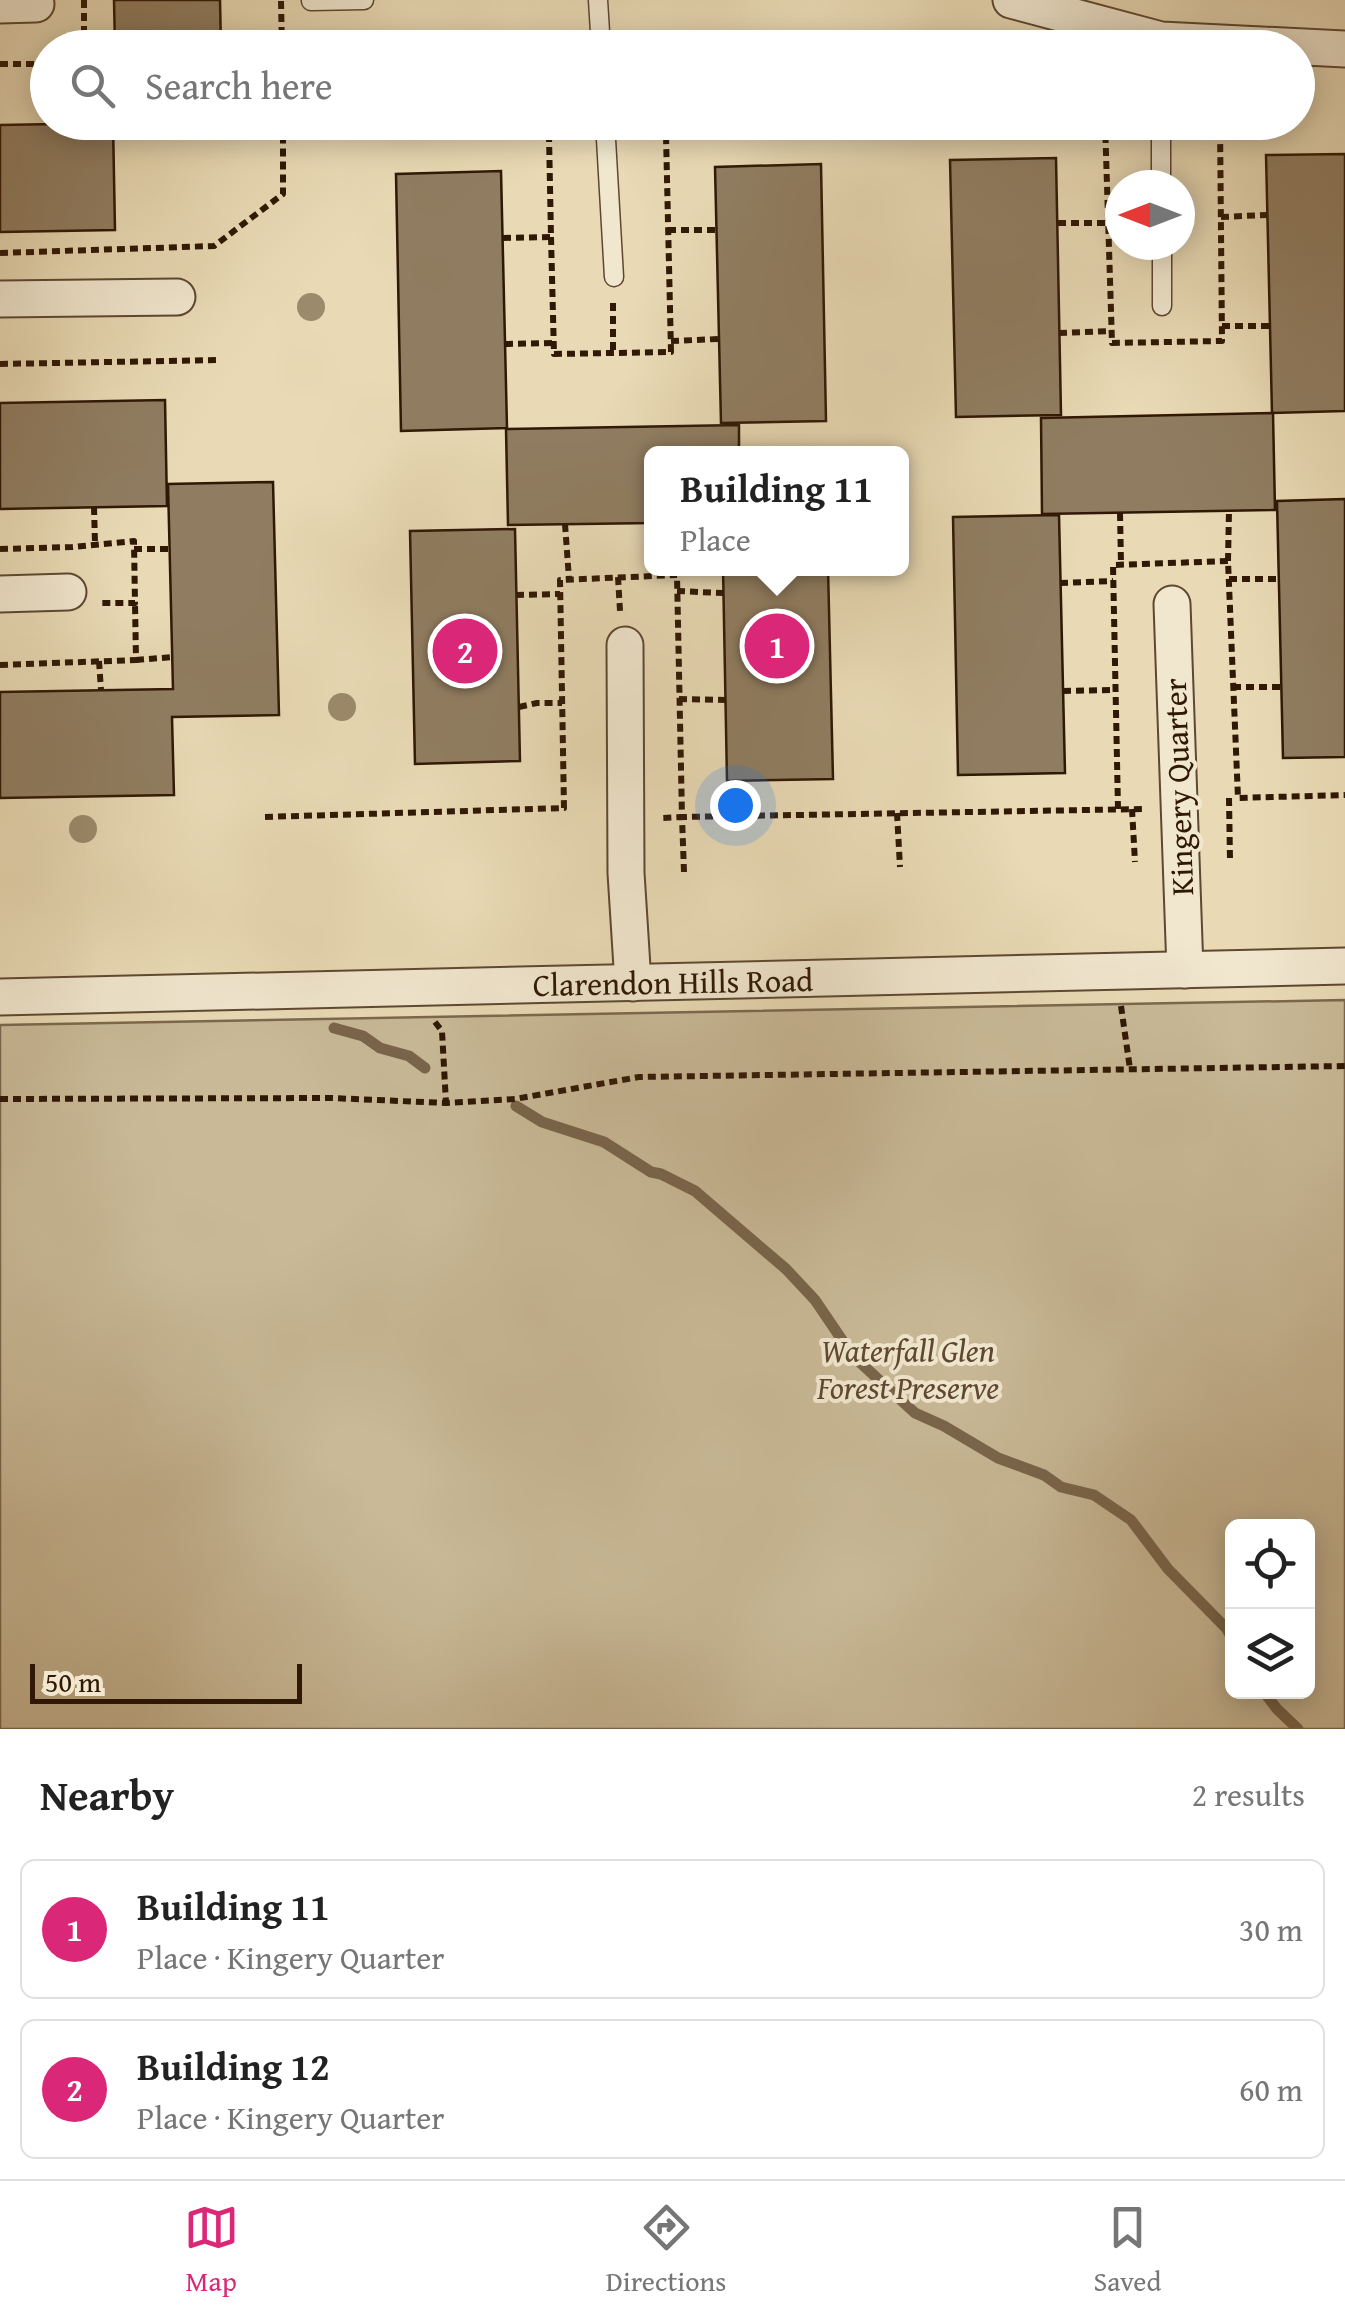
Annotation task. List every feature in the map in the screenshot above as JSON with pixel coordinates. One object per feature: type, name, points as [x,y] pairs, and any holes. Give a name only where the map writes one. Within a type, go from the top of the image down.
[{"type":"street","points":[[1011,0],[1113,30]]},
{"type":"street","points":[[0,5],[36,4]]},
{"type":"street","points":[[1315,48],[1345,49]]},
{"type":"street","points":[[0,299],[177,297]]},
{"type":"street","points":[[0,594],[68,592]]},
{"type":"street","name":"Kingery Quarter","points":[[1172,604],[1185,970]]},
{"type":"street","points":[[622,634],[626,873],[633,983]]},
{"type":"street","name":"Clarendon Hills Road","points":[[0,997],[1345,966]]},
{"type":"lane","points":[[311,1],[364,0]]},
{"type":"lane","points":[[598,0],[600,30]]},
{"type":"lane","points":[[606,140],[614,277]]},
{"type":"lane","points":[[1161,140],[1162,170]]},
{"type":"lane","points":[[1162,260],[1162,306]]},
{"type":"path","points":[[84,0],[84,30]]},
{"type":"path","points":[[282,0],[282,30]]},
{"type":"path","points":[[0,64],[30,64]]},
{"type":"path","points":[[0,253],[214,246],[283,194],[282,140]]},
{"type":"path","points":[[503,238],[551,237],[549,140]]},
{"type":"path","points":[[1221,217],[1267,215]]},
{"type":"path","points":[[1058,224],[1105,223]]},
{"type":"path","points":[[668,230],[716,230]]},
{"type":"path","points":[[612,322],[613,353]]},
{"type":"path","points":[[1222,326],[1271,326]]},
{"type":"path","points":[[1059,333],[1111,331]]},
{"type":"path","points":[[671,341],[719,340]]},
{"type":"path","points":[[505,344],[552,343]]},
{"type":"path","points":[[0,364],[219,360]]},
{"type":"path","points":[[94,507],[95,544]]},
{"type":"path","points":[[1228,561],[1229,511]]},
{"type":"path","points":[[1120,513],[1121,564]]},
{"type":"path","points":[[565,524],[569,579]]},
{"type":"path","points":[[134,549],[170,549]]},
{"type":"path","points":[[264,817],[564,808],[560,580],[644,575]]},
{"type":"path","points":[[677,576],[684,872]]},
{"type":"path","points":[[618,577],[622,634]]},
{"type":"path","points":[[1229,579],[1279,579]]},
{"type":"path","points":[[1060,583],[1113,581]]},
{"type":"path","points":[[677,591],[723,593]]},
{"type":"path","points":[[516,595],[560,594]]},
{"type":"path","points":[[135,602],[136,660]]},
{"type":"path","points":[[0,664],[173,657]]},
{"type":"path","points":[[99,661],[101,690]]},
{"type":"path","points":[[1234,687],[1282,687]]},
{"type":"path","points":[[1063,691],[1116,690]]},
{"type":"path","points":[[679,699],[726,700]]},
{"type":"path","points":[[519,707],[562,703]]},
{"type":"path","points":[[1214,798],[1233,798],[1230,860]]},
{"type":"path","points":[[659,818],[1146,808]]},
{"type":"path","points":[[1132,809],[1135,862]]},
{"type":"path","points":[[897,814],[900,867]]},
{"type":"path","points":[[1116,972],[1130,1069]]},
{"type":"path","points":[[410,988],[442,1031],[446,1103]]},
{"type":"path","points":[[0,1099],[331,1098],[446,1103],[515,1099],[639,1077],[1345,1066]]},
{"type":"green space","name":"Waterfall Glen Forest Preserve","points":[[1345,1000],[1345,1729],[0,1729],[0,1025]]},
{"type":"building","points":[[114,0],[220,0],[221,30],[115,30]]},
{"type":"building","points":[[30,124],[30,140],[113,140],[115,230],[0,232],[0,125]]},
{"type":"building","points":[[1345,154],[1345,411],[1272,413],[1266,155]]},
{"type":"building","points":[[1056,158],[1061,415],[956,417],[950,160]]},
{"type":"building","points":[[821,164],[826,421],[721,423],[715,167]]},
{"type":"building","points":[[501,171],[507,428],[401,431],[396,174]]},
{"type":"building","points":[[165,400],[167,506],[0,509],[0,403]]},
{"type":"building","points":[[1273,413],[1275,510],[1042,514],[1041,418]]},
{"type":"building","points":[[739,425],[739,446],[644,446],[644,523],[508,525],[506,429]]},
{"type":"building","points":[[273,482],[279,715],[172,717],[174,795],[0,798],[0,692],[173,689],[168,484]]},
{"type":"building","points":[[1345,499],[1345,757],[1283,758],[1277,501]]},
{"type":"building","points":[[1059,515],[1065,773],[958,775],[953,517]]},
{"type":"building","points":[[515,529],[520,761],[415,764],[410,531]]},
{"type":"building","points":[[723,576],[828,576],[833,779],[727,781]]},
{"type":"waterway","points":[[334,1028],[409,1056],[425,1068]]},
{"type":"waterway","points":[[516,1106],[542,1122],[604,1142],[651,1172],[695,1191],[786,1269],[815,1300],[853,1356],[915,1413],[998,1458],[1044,1475],[1061,1487],[1094,1495],[1131,1520],[1168,1569],[1225,1627]]},
{"type":"waterway","points":[[1269,1699],[1298,1729]]},
{"type":"place","name":"Building 11","points":[[777,646]]},
{"type":"place","name":"Building 12","points":[[465,651]]}]
